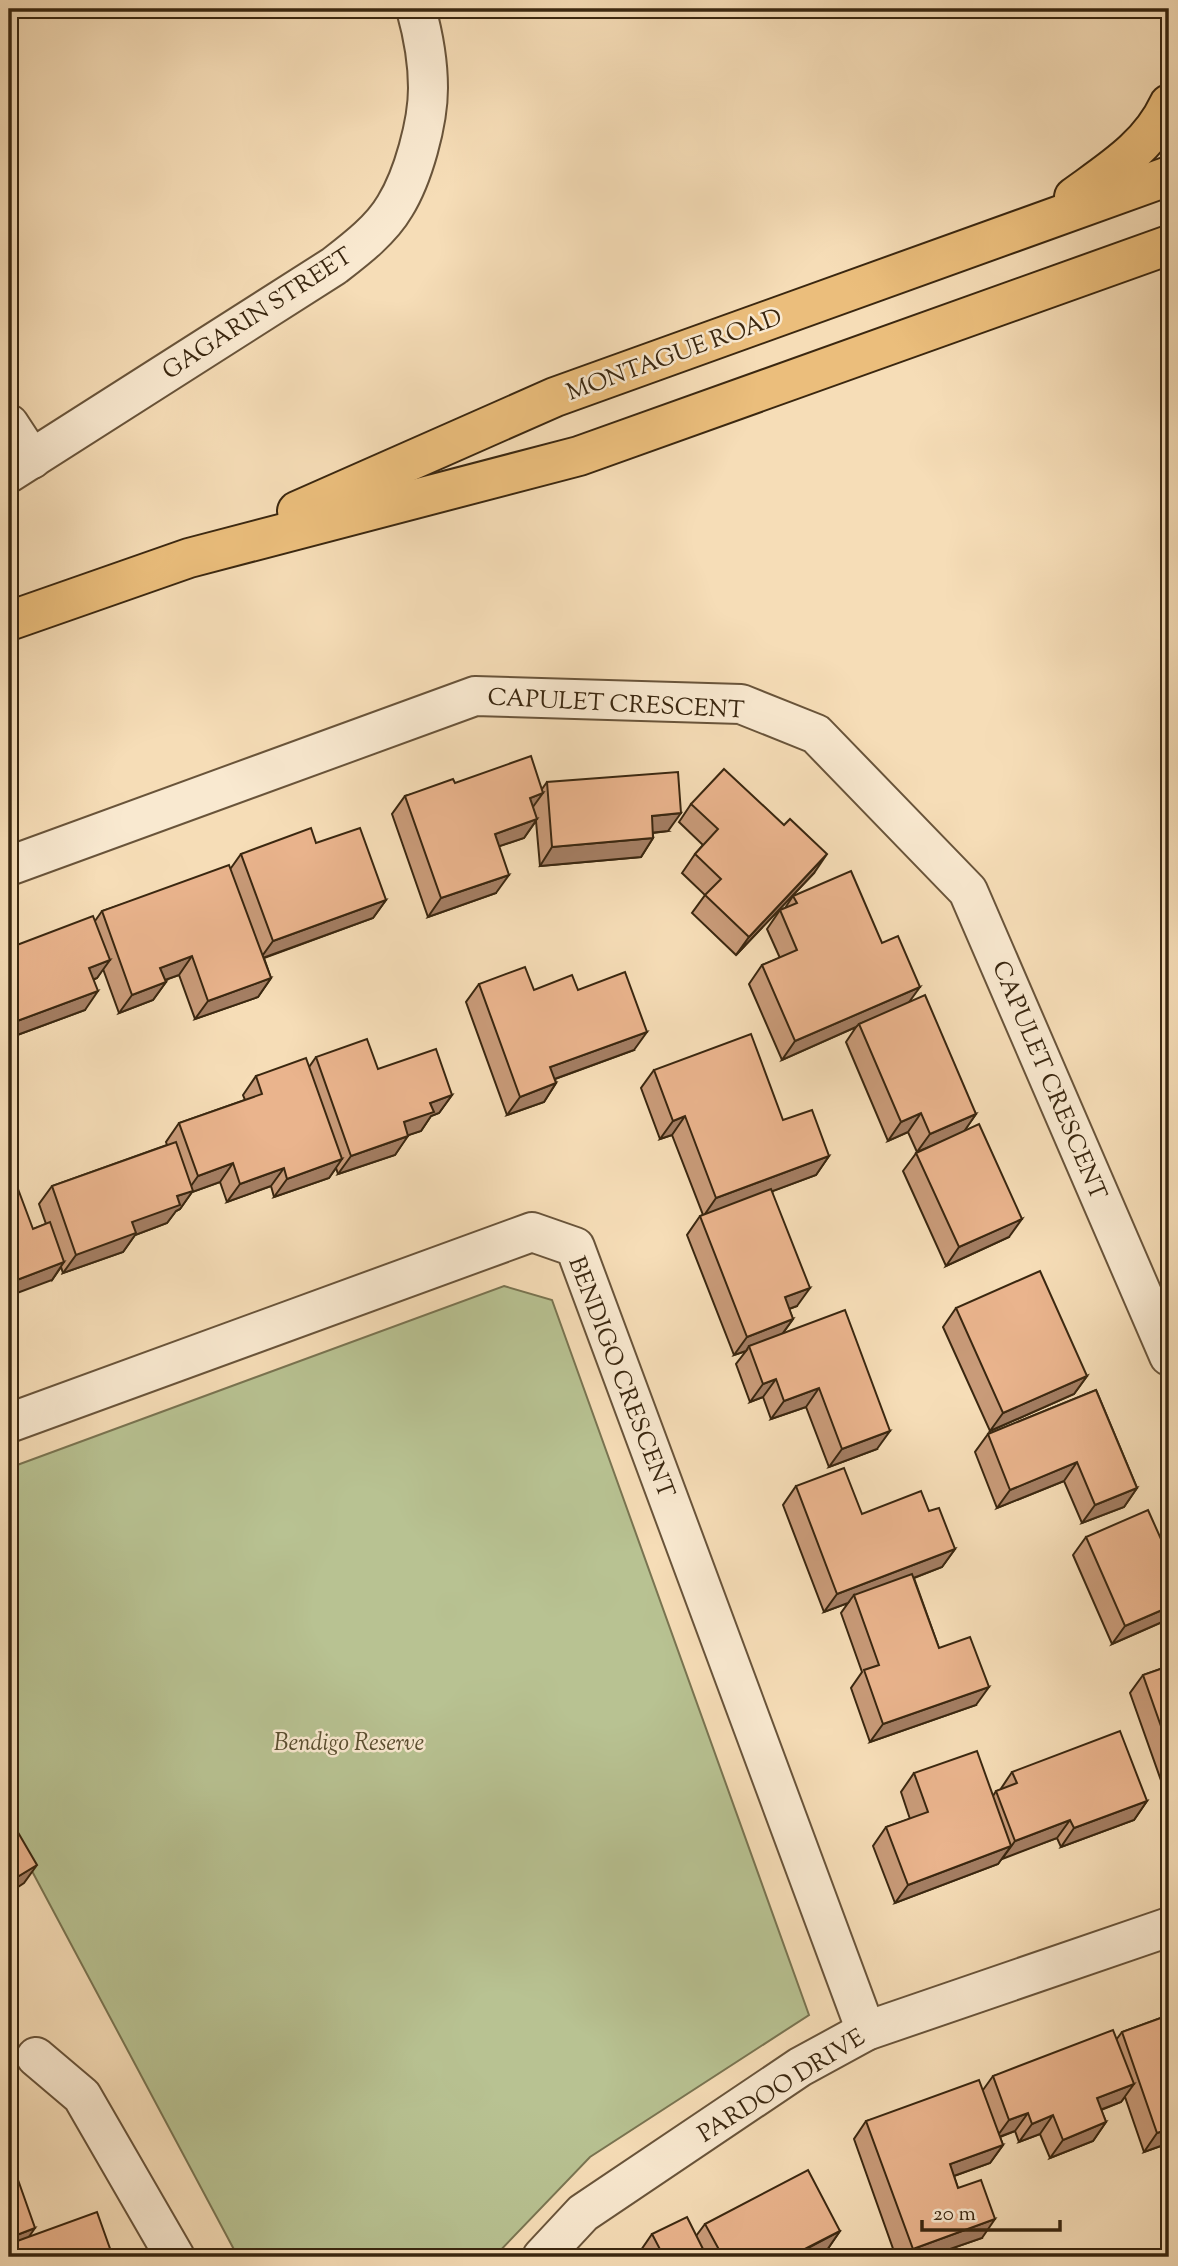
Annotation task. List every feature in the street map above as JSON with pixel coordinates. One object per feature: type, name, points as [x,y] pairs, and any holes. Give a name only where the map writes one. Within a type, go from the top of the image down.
[{"type":"main road","points":[[1042,221],[1132,155],[1149,137],[1169,104]]},
{"type":"main road","name":"MONTAGUE ROAD","points":[[9,621],[189,558],[555,397],[1169,176]]},
{"type":"main road","name":"MONTAGUE ROAD","points":[[189,558],[579,456],[1166,248]]},
{"type":"street","name":"GAGARIN STREET","points":[[20,466],[334,266],[357,248],[387,216],[404,188],[412,166],[422,131],[428,90],[416,9]]},
{"type":"street","points":[[9,424],[20,466]]},
{"type":"street","name":"CAPULET CRESCENT","points":[[9,866],[475,696],[741,704],[816,734],[968,891],[1169,1356]]},
{"type":"street","name":"BENDIGO CRESCENT","points":[[9,1423],[532,1232],[575,1247],[866,2031]]},
{"type":"street","name":"PARDOO DRIVE","points":[[542,2257],[583,2213],[800,2067],[866,2031],[1169,1927]]},
{"type":"street","points":[[36,2057],[82,2096],[175,2257]]},
{"type":"green space","name":"Bendigo Reserve","points":[[504,1286],[552,1300],[809,2015],[590,2157],[494,2257],[238,2257],[9,1828],[9,1468]]},
{"type":"building","points":[[531,756],[543,793],[530,798],[537,819],[495,834],[509,875],[441,898],[405,796],[453,779],[455,783]]},
{"type":"building","points":[[724,769],[784,825],[790,819],[827,854],[749,937],[705,895],[721,879],[695,854],[718,829],[691,804]]},
{"type":"building","points":[[678,772],[681,813],[652,816],[653,838],[552,847],[547,782]]},
{"type":"building","points":[[311,828],[316,843],[360,828],[386,900],[273,941],[241,854]]},
{"type":"building","points":[[229,865],[271,978],[208,1001],[192,956],[160,968],[166,982],[132,995],[102,911]]},
{"type":"building","points":[[851,871],[882,943],[898,936],[920,987],[795,1041],[762,965],[797,950],[780,910],[797,903],[793,896]]},
{"type":"building","points":[[93,916],[110,960],[89,968],[98,991],[9,1024],[9,948]]},
{"type":"building","points":[[525,967],[534,990],[572,975],[578,990],[625,972],[647,1032],[550,1067],[556,1083],[520,1097],[479,984]]},
{"type":"building","points":[[925,995],[976,1114],[930,1134],[921,1113],[901,1122],[859,1024]]},
{"type":"building","points":[[751,1034],[783,1120],[812,1110],[829,1156],[716,1198],[685,1116],[673,1121],[654,1070]]},
{"type":"building","points":[[367,1039],[378,1069],[436,1049],[452,1095],[430,1103],[434,1112],[404,1122],[408,1136],[351,1156],[316,1057]]},
{"type":"building","points":[[306,1058],[342,1159],[287,1179],[284,1168],[240,1184],[233,1163],[198,1176],[179,1123],[262,1094],[256,1076]]},
{"type":"building","points":[[979,1124],[1022,1219],[959,1247],[916,1153]]},
{"type":"building","points":[[176,1142],[193,1191],[177,1196],[180,1205],[132,1222],[136,1233],[76,1255],[52,1186]]},
{"type":"building","points":[[9,1165],[33,1229],[50,1222],[64,1262],[9,1283]]},
{"type":"building","points":[[771,1189],[810,1288],[785,1297],[793,1319],[747,1337],[700,1216]]},
{"type":"building","points":[[1040,1271],[1087,1376],[1003,1413],[956,1308]]},
{"type":"building","points":[[845,1310],[890,1431],[842,1449],[819,1388],[784,1401],[776,1379],[763,1384],[749,1346]]},
{"type":"building","points":[[1096,1390],[1137,1488],[1095,1505],[1077,1462],[1010,1490],[988,1434]]},
{"type":"building","points":[[844,1468],[862,1514],[921,1491],[929,1511],[939,1508],[955,1549],[837,1594],[796,1486]]},
{"type":"building","points":[[1148,1510],[1169,1557],[1169,1607],[1125,1626],[1086,1537]]},
{"type":"building","points":[[912,1574],[939,1648],[970,1637],[989,1687],[883,1724],[864,1670],[879,1665],[854,1595]]},
{"type":"building","points":[[1169,1666],[1169,1749],[1143,1675]]},
{"type":"building","points":[[1120,1731],[1147,1801],[1074,1828],[1070,1820],[1015,1841],[996,1791],[1017,1783],[1012,1772]]},
{"type":"building","points":[[977,1751],[1011,1846],[908,1885],[886,1827],[928,1812],[914,1773]]},
{"type":"building","points":[[9,1817],[37,1865],[9,1882]]},
{"type":"building","points":[[1169,2015],[1169,2129],[1157,2133],[1122,2032]]},
{"type":"building","points":[[1113,2030],[1134,2084],[1097,2098],[1106,2122],[1063,2140],[1053,2115],[1032,2124],[1028,2113],[1009,2120],[993,2076]]},
{"type":"building","points":[[979,2080],[1003,2145],[950,2164],[958,2188],[981,2180],[995,2219],[913,2249],[866,2121]]},
{"type":"building","points":[[808,2170],[840,2231],[792,2257],[723,2257],[705,2224]]},
{"type":"building","points":[[17,2177],[35,2228],[9,2238],[9,2180]]},
{"type":"building","points":[[97,2212],[113,2257],[9,2257],[9,2244]]},
{"type":"building","points":[[687,2217],[707,2257],[664,2257],[652,2234]]}]
